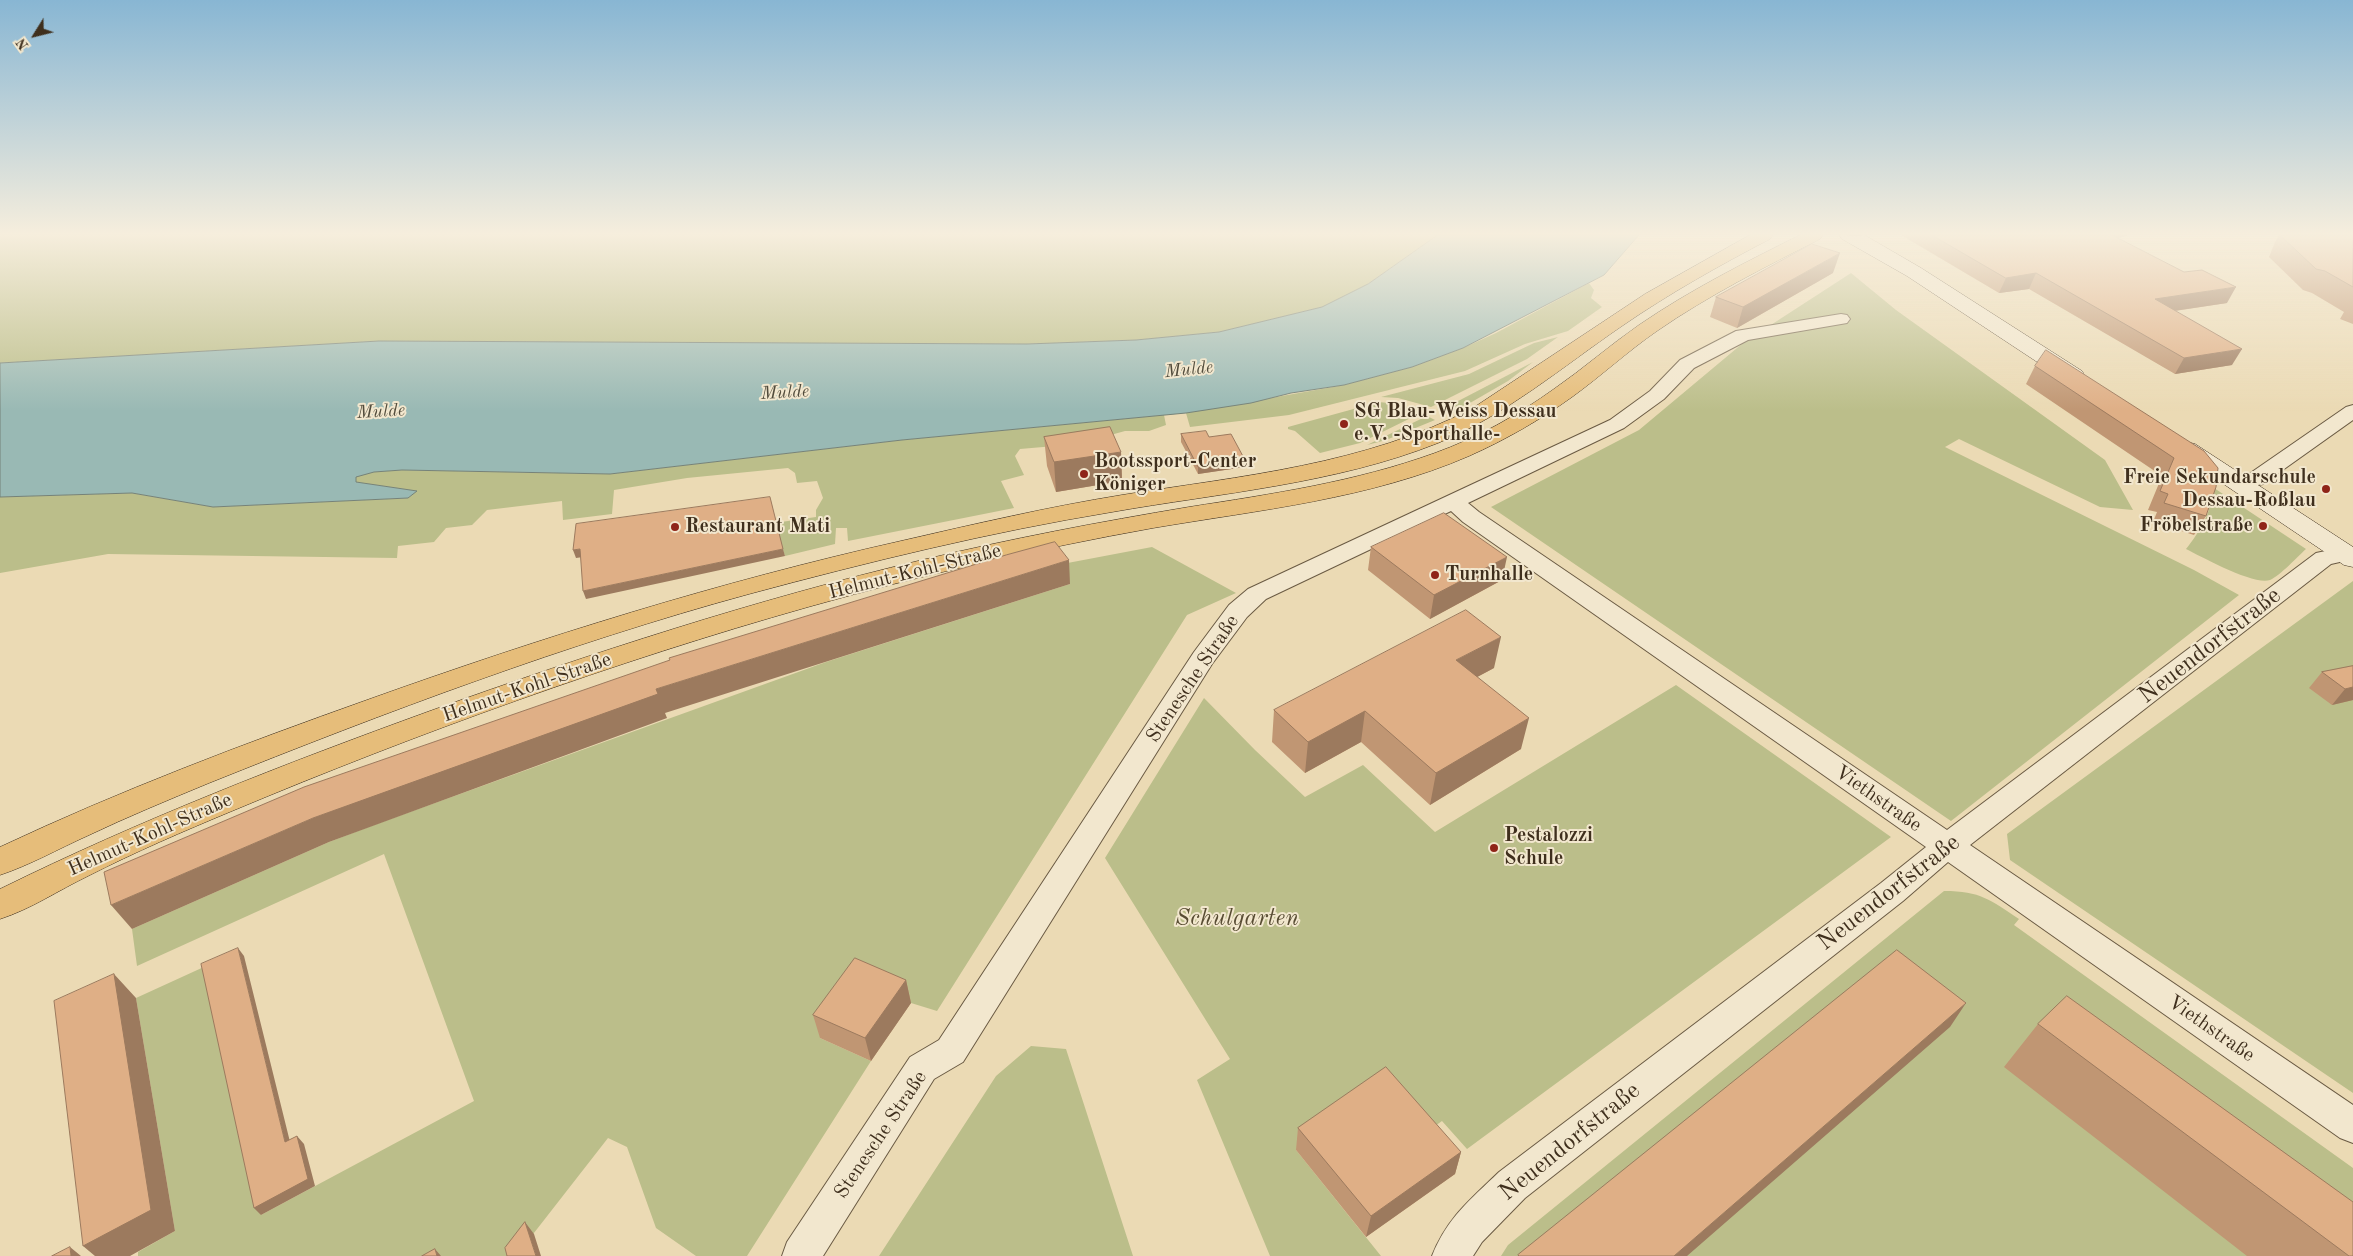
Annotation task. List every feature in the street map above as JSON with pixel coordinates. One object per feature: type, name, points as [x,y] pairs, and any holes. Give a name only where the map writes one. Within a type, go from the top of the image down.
[{"type":"main road","name":"Helmut-Kohl-Straße","points":[[0,862],[109,812],[264,750],[490,667],[699,600],[794,574],[1003,525],[1306,472],[1363,460],[1401,448],[1434,436],[1490,408],[1522,389],[1614,322],[1661,294]]},
{"type":"main road","name":"Helmut-Kohl-Straße","points":[[0,905],[97,856],[210,807],[371,744],[528,686],[647,647],[806,600],[961,559],[1102,529],[1332,490],[1394,475],[1446,457],[1483,441],[1526,418],[1559,396],[1650,327],[1705,294]]},
{"type":"street","points":[[1947,294],[2088,385]]},
{"type":"street","name":"Stenesche Straße","points":[[801,1256],[922,1068],[951,1051],[1193,677],[1203,658],[1238,611],[1257,594],[1617,424],[1657,394],[1687,364],[1743,334],[1841,319]]},
{"type":"street","points":[[2237,482],[2255,479],[2353,411]]},
{"type":"street","points":[[2171,439],[2349,556]]},
{"type":"street","name":"Viethstraße","points":[[1454,502],[1471,517],[1946,847],[2353,1126]]},
{"type":"street","name":"Neuendorfstraße","points":[[1451,1256],[1468,1228],[1512,1185],[1892,892],[1946,847],[2324,558],[2349,556]]},
{"type":"green space","points":[[0,294],[1349,294],[1322,307],[1219,332],[1136,340],[1027,344],[379,341],[0,363]]},
{"type":"green space","points":[[1569,294],[1593,294],[1591,298],[1602,307],[1568,331],[1525,344],[1465,371],[1289,415],[1190,427],[1186,413],[1344,385],[1412,367],[1463,348],[1496,333]]},
{"type":"green space","points":[[1819,294],[1876,294],[1896,310],[2105,460],[2133,510],[2100,507],[1959,439],[1945,447],[2194,570],[2239,595],[1951,821],[1491,507],[1639,430],[1743,343]]},
{"type":"green space","points":[[1558,337],[1527,359],[1431,407],[1398,398],[1381,397],[1469,374],[1534,343]]},
{"type":"green space","points":[[1533,362],[1508,381],[1451,414],[1439,411]]},
{"type":"green space","points":[[1379,402],[1398,404],[1423,412],[1360,443],[1320,453],[1295,431],[1288,429],[1288,427]]},
{"type":"green space","points":[[1164,415],[1166,425],[1149,431],[1125,431],[1078,444],[1020,449],[1015,456],[1024,475],[1001,481],[1014,508],[848,541],[847,528],[836,528],[835,544],[785,556],[774,523],[816,517],[816,510],[823,498],[817,481],[797,483],[795,473],[788,468],[687,478],[614,490],[612,514],[563,520],[562,501],[487,510],[472,525],[446,528],[434,542],[398,546],[397,558],[108,554],[0,573],[0,497],[132,493],[213,507],[408,498],[416,491],[355,482],[356,476],[374,472],[402,470],[610,474],[902,440]]},
{"type":"green space","points":[[1427,416],[1435,420],[1386,440],[1367,445]]},
{"type":"green space","points":[[2211,486],[2306,549],[2279,574],[2270,580],[2263,581],[2228,570],[2186,549],[2209,511],[2212,494]]},
{"type":"green space","points":[[1152,547],[1236,593],[1187,615],[937,1011],[911,1003],[820,1038],[871,1061],[747,1256],[696,1256],[656,1228],[627,1147],[608,1138],[516,1256],[138,1256],[138,1252],[175,1231],[136,998],[206,966],[261,1215],[474,1101],[384,854],[137,966],[132,929],[329,842],[374,825],[826,662],[1070,584],[1057,565]]},
{"type":"green space","points":[[2353,581],[2353,1093],[2010,860],[2007,834]]},
{"type":"green space","name":"Pestalozzi Schule","points":[[1676,685],[1891,837],[1467,1149],[1442,1121],[1421,1136],[1296,1150],[1381,1256],[1270,1256],[1197,1080],[1230,1059],[1105,858],[1204,698],[1305,797],[1363,765],[1435,832]]},
{"type":"green space","points":[[1944,891],[1957,891],[1976,895],[2019,919],[2014,925],[2353,1168],[2353,1256],[1501,1256],[1508,1245]]},
{"type":"green space","points":[[1031,1046],[1066,1049],[1133,1256],[879,1256],[996,1076]]},
{"type":"water","name":"Mulde","points":[[1349,294],[1568,294],[1463,348],[1412,367],[1344,385],[1186,413],[902,440],[610,474],[402,470],[374,472],[356,477],[356,482],[417,491],[408,498],[213,507],[132,493],[0,497],[0,363],[379,341],[1027,344],[1136,340],[1219,332],[1322,307]]},
{"type":"building","points":[[1722,294],[1767,294],[1743,307],[1716,297]]},
{"type":"building","points":[[2072,294],[2191,294],[2155,299],[2242,349],[2184,358]]},
{"type":"building","points":[[2046,350],[2204,451],[2218,468],[2216,487],[2206,516],[2164,503],[2168,494],[2160,491],[2174,458],[2035,366]]},
{"type":"building","points":[[1110,427],[1121,452],[1054,462],[1044,437]]},
{"type":"building","points":[[1206,431],[1209,437],[1231,434],[1245,460],[1198,467],[1181,434]]},
{"type":"building","points":[[770,497],[783,549],[583,591],[580,549],[573,550],[576,524]]},
{"type":"building","points":[[1444,513],[1507,557],[1434,595],[1371,547]]},
{"type":"building","points":[[1055,542],[1069,560],[656,689],[658,694],[313,818],[111,905],[104,872],[304,787],[670,660],[669,658],[1006,555]]},
{"type":"building","points":[[1466,610],[1501,637],[1456,660],[1529,718],[1436,773],[1365,711],[1308,742],[1274,710]]},
{"type":"building","points":[[2353,666],[2353,687],[2345,689],[2322,672]]},
{"type":"building","points":[[238,948],[285,1142],[297,1136],[308,1179],[254,1208],[201,964]]},
{"type":"building","points":[[1897,950],[1966,1003],[1674,1256],[1518,1255]]},
{"type":"building","points":[[855,958],[906,980],[865,1038],[813,1015]]},
{"type":"building","points":[[114,974],[151,1210],[83,1246],[54,1001]]},
{"type":"building","points":[[2067,996],[2353,1202],[2353,1256],[2349,1256],[2038,1024]]},
{"type":"building","points":[[1386,1067],[1461,1152],[1371,1216],[1298,1128]]},
{"type":"building","points":[[525,1222],[536,1256],[507,1256],[505,1248]]},
{"type":"building","points":[[70,1247],[71,1256],[52,1256]]},
{"type":"building","points":[[435,1249],[437,1256],[422,1256]]},
{"type":"place","name":"SG Blau-Weiss Dessau e.V. -Sporthalle-","points":[[1344,424]]},
{"type":"place","name":"Bootssport-Center Königer","points":[[1084,474]]},
{"type":"place","name":"Freie Sekundarschule Dessau-Roßlau","points":[[2326,489]]},
{"type":"place","name":"Fröbelstraße","points":[[2263,526]]},
{"type":"place","name":"Restaurant Mati","points":[[675,527]]},
{"type":"place","name":"Turnhalle","points":[[1435,575]]},
{"type":"place","name":"Pestalozzi Schule","points":[[1494,848]]},
{"type":"park label","name":"Schulgarten","points":[[1237,919]]}]
